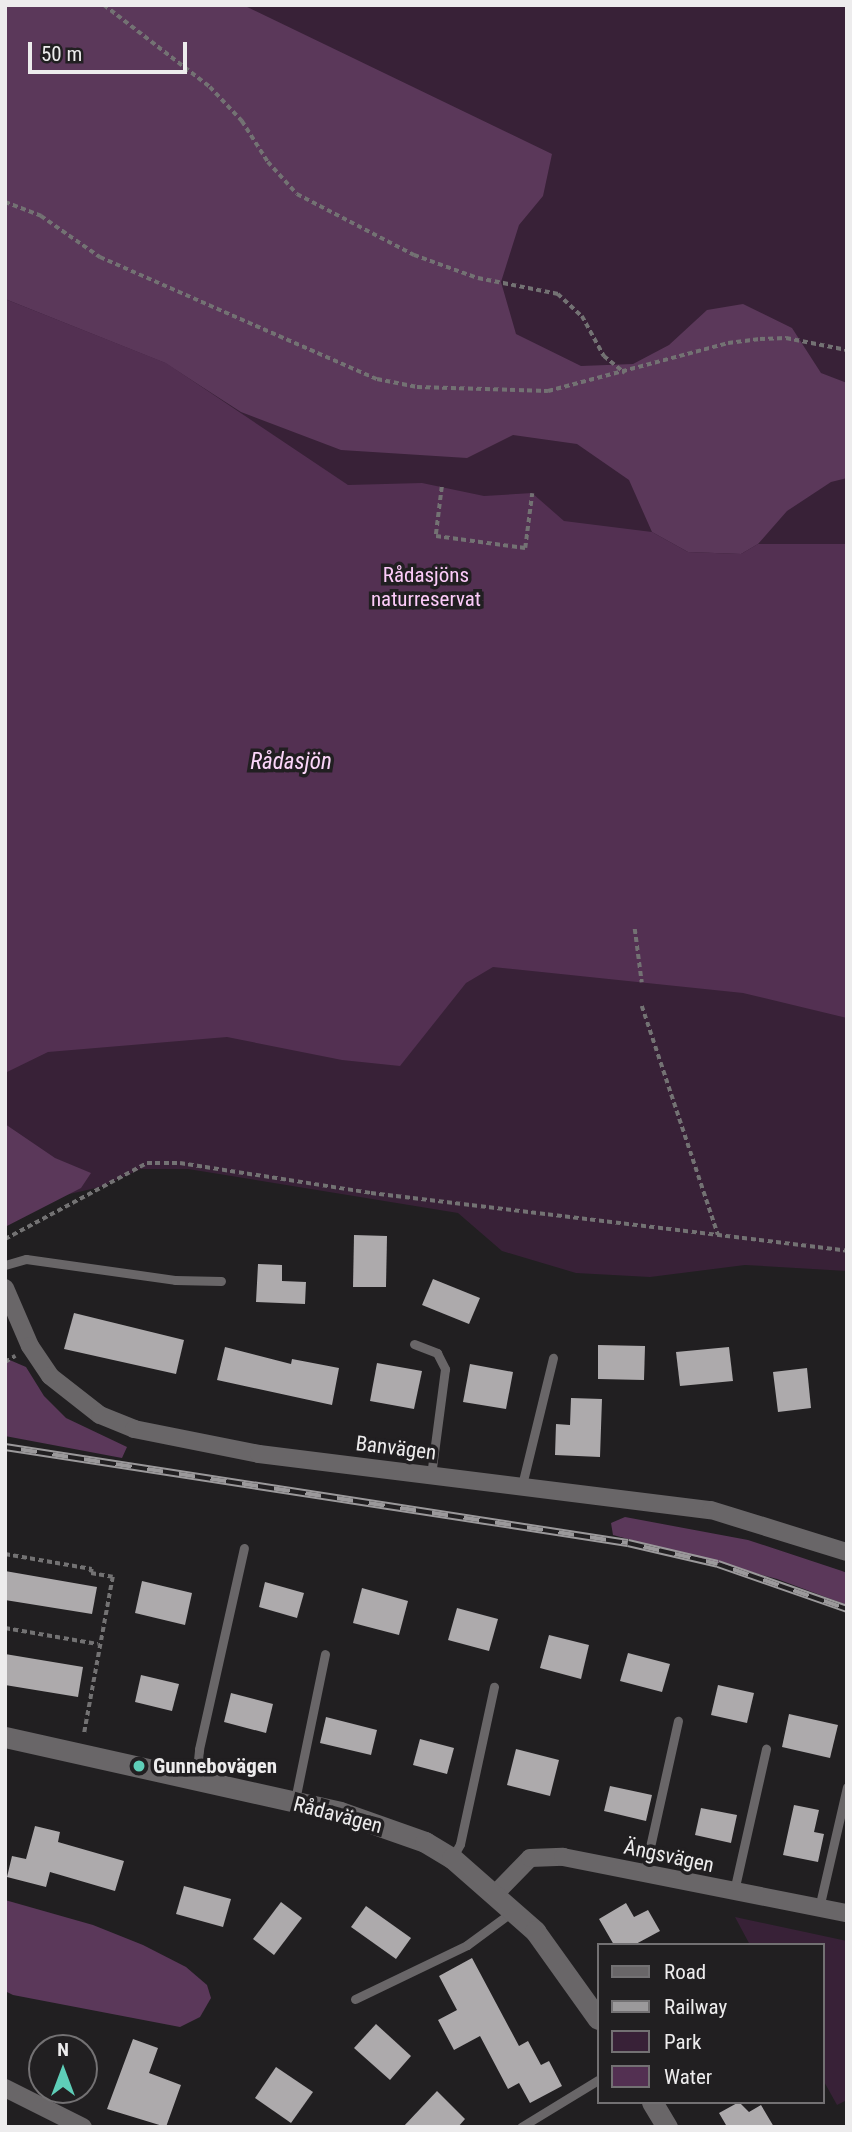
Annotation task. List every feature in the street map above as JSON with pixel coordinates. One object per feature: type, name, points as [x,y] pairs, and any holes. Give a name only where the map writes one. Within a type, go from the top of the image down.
[{"type":"street","name":"Banvägen","points":[[5,1288],[30,1346],[50,1376],[100,1415],[134,1429],[200,1444],[710,1510],[847,1552]]},
{"type":"street","name":"Rådavägen","points":[[5,1737],[388,1827],[453,1858],[514,1910],[570,1977],[596,2016]]},
{"type":"street","name":"Ängsvägen","points":[[495,1894],[530,1858],[562,1857],[734,1893],[847,1913]]},
{"type":"street","points":[[5,2088],[83,2127]]},
{"type":"street","points":[[653,2104],[667,2127]]},
{"type":"lane","points":[[5,1265],[26,1259],[175,1280],[221,1282]]},
{"type":"lane","points":[[414,1344],[436,1353],[445,1369],[431,1476]]},
{"type":"lane","points":[[522,1485],[553,1358]]},
{"type":"lane","points":[[196,1781],[199,1749],[244,1548]]},
{"type":"lane","points":[[294,1803],[325,1654]]},
{"type":"lane","points":[[453,1858],[460,1844],[494,1687]]},
{"type":"lane","points":[[644,1874],[678,1721]]},
{"type":"lane","points":[[734,1893],[766,1749]]},
{"type":"lane","points":[[819,1908],[847,1787]]},
{"type":"lane","points":[[355,1999],[467,1945],[514,1910]]},
{"type":"lane","points":[[521,2127],[596,2081]]},
{"type":"path","points":[[104,5],[210,88],[242,121],[268,162],[297,194],[414,256],[478,278],[558,295],[582,316],[604,356],[625,373]]},
{"type":"path","points":[[5,202],[41,216],[100,257],[377,379],[417,387],[548,391],[625,373],[728,343],[760,339],[786,338],[847,350]]},
{"type":"path","points":[[442,487],[436,536],[525,548],[532,493]]},
{"type":"path","points":[[635,929],[642,983]]},
{"type":"path","points":[[642,1006],[718,1235]]},
{"type":"path","points":[[5,1239],[147,1163],[236,1169],[371,1193],[847,1251]]},
{"type":"path","points":[[5,1554],[92,1569],[91,1573],[113,1577],[97,1644],[82,1744]]},
{"type":"path","points":[[5,1628],[97,1644]]},
{"type":"green space","name":"Rådasjöns naturreservat","points":[[5,5],[847,5],[847,1271],[745,1265],[650,1277],[576,1273],[502,1251],[458,1213],[188,1169],[141,1169],[100,1187],[5,1209]]},
{"type":"green space","points":[[735,1917],[847,1941],[847,2100],[837,2105],[824,2082],[824,1943],[749,1943]]},
{"type":"shaded area","points":[[5,5],[243,5],[552,154],[543,196],[519,225],[501,282],[516,334],[581,366],[633,364],[669,345],[707,310],[743,304],[792,328],[821,373],[847,383],[847,478],[831,482],[787,511],[758,544],[741,554],[688,552],[652,532],[629,480],[577,444],[513,435],[467,458],[341,450],[241,412],[165,363],[5,299]]},
{"type":"shaded area","points":[[5,1124],[55,1158],[91,1173],[81,1188],[5,1227]]},
{"type":"shaded area","points":[[5,1358],[26,1367],[44,1396],[66,1418],[127,1447],[122,1458],[5,1436]]},
{"type":"shaded area","points":[[625,1517],[748,1540],[842,1571],[847,1573],[847,1605],[777,1579],[613,1535],[611,1523]]},
{"type":"shaded area","points":[[5,1900],[93,1925],[143,1945],[186,1967],[207,1985],[211,1998],[200,2017],[180,2027],[13,1995],[5,1991]]},
{"type":"water","name":"Rådasjön","points":[[5,299],[166,363],[348,485],[422,483],[484,496],[532,493],[564,521],[652,532],[688,552],[741,554],[758,544],[847,544],[847,1018],[743,993],[493,967],[466,983],[400,1066],[342,1060],[227,1037],[48,1052],[5,1073]]},
{"type":"building","points":[[354,1235],[387,1236],[386,1287],[353,1287]]},
{"type":"building","points":[[258,1264],[282,1265],[282,1281],[306,1282],[305,1304],[256,1302]]},
{"type":"building","points":[[433,1279],[480,1298],[469,1324],[422,1305]]},
{"type":"building","points":[[74,1313],[184,1340],[176,1374],[64,1349]]},
{"type":"building","points":[[598,1345],[645,1346],[644,1380],[598,1379]]},
{"type":"building","points":[[225,1347],[291,1364],[292,1359],[339,1368],[332,1405],[217,1380]]},
{"type":"building","points":[[729,1347],[733,1381],[680,1386],[676,1352]]},
{"type":"building","points":[[377,1363],[422,1371],[414,1409],[370,1401]]},
{"type":"building","points":[[470,1364],[513,1372],[506,1409],[463,1402]]},
{"type":"building","points":[[807,1368],[811,1408],[778,1412],[773,1372]]},
{"type":"building","points":[[571,1398],[602,1399],[600,1457],[555,1455],[556,1424],[570,1425]]},
{"type":"building","points":[[5,1571],[97,1587],[92,1614],[5,1600]]},
{"type":"building","points":[[142,1581],[192,1593],[185,1625],[135,1613]]},
{"type":"building","points":[[265,1582],[304,1593],[297,1618],[259,1607]]},
{"type":"building","points":[[362,1588],[408,1601],[399,1635],[353,1623]]},
{"type":"building","points":[[457,1608],[498,1619],[489,1651],[448,1640]]},
{"type":"building","points":[[549,1635],[589,1645],[581,1679],[540,1668]]},
{"type":"building","points":[[628,1653],[670,1664],[662,1692],[620,1681]]},
{"type":"building","points":[[5,1654],[83,1667],[78,1697],[5,1685]]},
{"type":"building","points":[[141,1675],[179,1684],[172,1711],[135,1702]]},
{"type":"building","points":[[718,1685],[754,1693],[747,1723],[711,1715]]},
{"type":"building","points":[[231,1693],[273,1704],[266,1733],[224,1722]]},
{"type":"building","points":[[789,1714],[838,1725],[830,1758],[782,1747]]},
{"type":"building","points":[[326,1717],[377,1730],[371,1755],[320,1743]]},
{"type":"building","points":[[420,1739],[454,1748],[447,1774],[413,1765]]},
{"type":"building","points":[[516,1749],[559,1760],[550,1796],[507,1785]]},
{"type":"building","points":[[610,1786],[652,1795],[646,1821],[604,1811]]},
{"type":"building","points":[[794,1805],[819,1810],[814,1832],[824,1834],[818,1862],[783,1855]]},
{"type":"building","points":[[701,1808],[737,1815],[731,1843],[695,1835]]},
{"type":"building","points":[[35,1826],[60,1832],[58,1842],[124,1861],[115,1891],[50,1872],[46,1887],[7,1877],[12,1856],[26,1859]]},
{"type":"building","points":[[184,1886],[231,1899],[223,1927],[176,1914]]},
{"type":"building","points":[[281,1902],[302,1918],[274,1955],[253,1939]]},
{"type":"building","points":[[626,1903],[634,1917],[648,1910],[660,1931],[638,1943],[613,1943],[599,1919]]},
{"type":"building","points":[[366,1906],[411,1938],[396,1959],[351,1927]]},
{"type":"building","points":[[472,1958],[519,2046],[528,2041],[541,2065],[549,2061],[562,2086],[530,2103],[519,2083],[508,2089],[480,2036],[454,2050],[438,2020],[457,2010],[439,1976]]},
{"type":"building","points":[[376,2024],[411,2056],[390,2080],[354,2048]]},
{"type":"building","points":[[133,2039],[158,2048],[149,2073],[181,2085],[166,2127],[107,2109]]},
{"type":"building","points":[[276,2067],[313,2092],[291,2123],[255,2098]]},
{"type":"building","points":[[437,2091],[465,2119],[458,2127],[403,2127]]},
{"type":"building","points":[[735,2104],[741,2104],[749,2112],[761,2105],[774,2127],[722,2127],[726,2125],[719,2113]]},
{"type":"railway","points":[[5,1447],[628,1543],[718,1564],[847,1609]]},
{"type":"place","name":"Gunnebovägen","points":[[139,1766]]}]
